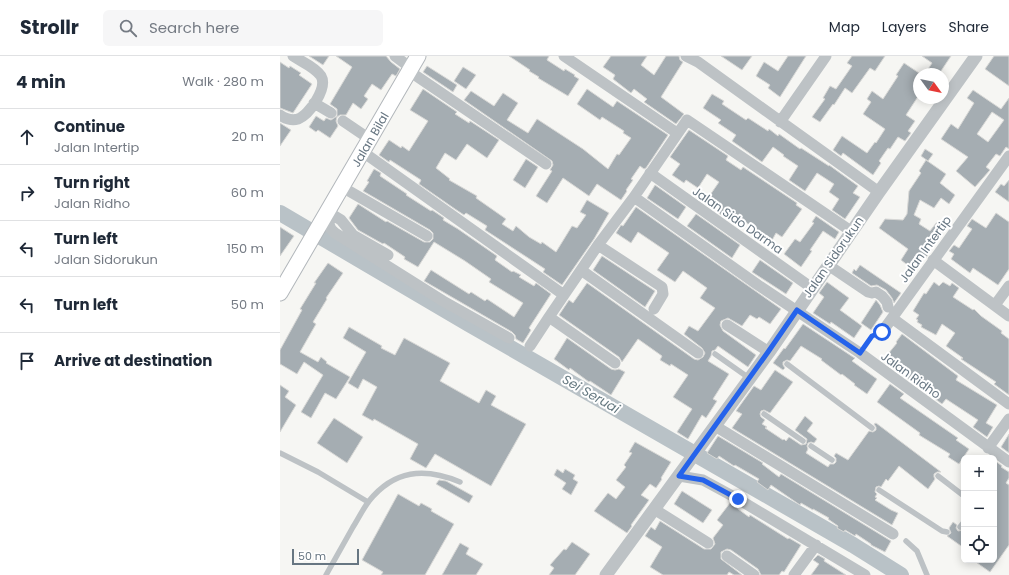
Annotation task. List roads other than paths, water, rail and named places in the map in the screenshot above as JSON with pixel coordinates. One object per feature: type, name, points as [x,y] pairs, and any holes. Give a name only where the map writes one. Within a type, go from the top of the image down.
[{"type":"main road","name":"Jalan Bilal","points":[[280,293],[327,216],[413,65]]},
{"type":"street","points":[[280,115],[287,119],[297,119],[306,114],[322,88],[323,81],[321,76],[293,56]]},
{"type":"street","points":[[395,56],[413,65],[546,164]]},
{"type":"street","points":[[564,56],[677,133]]},
{"type":"street","points":[[686,56],[700,59],[780,122],[878,192]]},
{"type":"street","points":[[780,122],[826,56]]},
{"type":"street","name":"Jalan Sidorukun","points":[[606,575],[749,378],[771,353],[797,310],[878,192],[976,56]]},
{"type":"street","points":[[314,103],[331,113]]},
{"type":"street","points":[[530,346],[581,270],[634,197],[686,120],[851,232]]},
{"type":"street","points":[[343,121],[367,146],[564,295]]},
{"type":"street","name":"Jalan Intertip","points":[[882,332],[890,312],[933,260],[1009,156]]},
{"type":"street","name":"Jalan Sido Darma","points":[[650,173],[812,288]]},
{"type":"street","points":[[342,188],[427,236]]},
{"type":"street","name":"Jalan Ridho","points":[[634,197],[697,242],[860,353],[1009,462]]},
{"type":"street","points":[[388,255],[353,235],[340,220],[327,216],[331,230],[335,233],[443,301],[509,338]]},
{"type":"street","points":[[598,246],[662,287],[663,294],[654,309]]},
{"type":"street","points":[[933,260],[1009,316]]},
{"type":"street","points":[[828,265],[868,292],[876,292],[882,296],[888,302],[890,312],[1009,404]]},
{"type":"street","points":[[581,270],[698,353]]},
{"type":"street","points":[[995,305],[1009,286]]},
{"type":"street","points":[[549,317],[615,363]]},
{"type":"street","points":[[727,325],[771,353]]},
{"type":"street","points":[[988,448],[1009,419]]},
{"type":"street","points":[[715,426],[893,534]]},
{"type":"street","points":[[681,473],[703,480],[738,499],[865,575]]},
{"type":"street","points":[[654,509],[708,543]]},
{"type":"street","points":[[794,575],[816,545]]},
{"type":"street","points":[[727,556],[754,575]]},
{"type":"lane","points":[[715,354],[749,378]]},
{"type":"lane","points":[[787,364],[872,428]]},
{"type":"lane","points":[[764,414],[803,441]]},
{"type":"lane","points":[[811,446],[832,460]]},
{"type":"lane","points":[[280,453],[318,472],[368,502]]},
{"type":"lane","points":[[326,575],[368,502],[382,487],[394,479],[419,473],[446,476],[460,482]]},
{"type":"lane","points":[[938,476],[961,494]]},
{"type":"lane","points":[[879,490],[942,531],[946,532]]},
{"type":"lane","points":[[906,541],[917,550],[927,575]]},
{"type":"waterway","name":"Sei Seruai","points":[[280,213],[469,324],[853,545],[901,575]]}]
